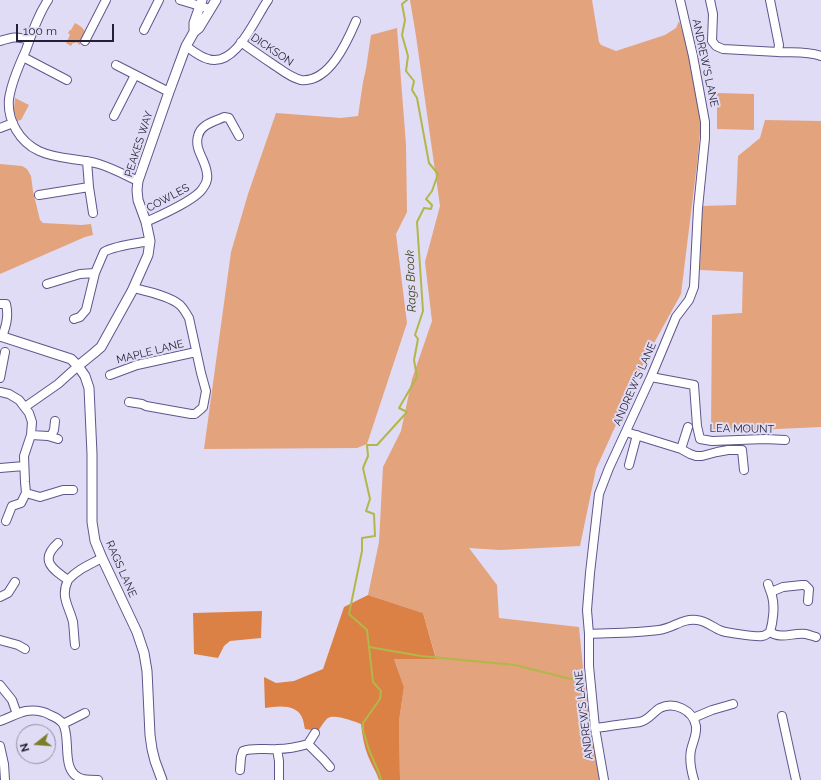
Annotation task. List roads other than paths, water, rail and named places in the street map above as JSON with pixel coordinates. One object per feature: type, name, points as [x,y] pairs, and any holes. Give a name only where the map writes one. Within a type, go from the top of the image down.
[{"type":"street","points":[[48,0],[29,40],[10,96],[9,108],[12,123],[22,138],[38,150],[56,157],[99,164],[138,181]]},
{"type":"street","points":[[85,41],[106,0]]},
{"type":"street","points":[[144,30],[159,0]]},
{"type":"street","points":[[180,0],[201,3],[210,9]]},
{"type":"street","name":"PEAKES WAY","points":[[78,366],[101,347],[134,288],[148,255],[150,242],[146,222],[138,200],[138,181],[186,46],[194,32],[200,28],[216,0]]},
{"type":"street","points":[[186,46],[208,60],[218,60],[226,57],[232,53],[241,42],[268,0]]},
{"type":"street","name":"ANDREW'S LANE","points":[[604,780],[595,728],[589,666],[588,605],[599,494],[609,468],[651,377],[676,317],[689,300],[694,287],[698,208],[705,138],[705,122],[693,56],[680,0]]},
{"type":"street","points":[[710,0],[713,14],[712,41],[716,46],[723,49],[802,52],[821,56]]},
{"type":"street","points":[[770,0],[779,45],[778,52]]},
{"type":"street","name":"PEAKES WAY","points":[[194,32],[194,23],[201,3]]},
{"type":"street","name":"DICKSON","points":[[241,42],[290,76],[300,80],[314,78],[327,70],[348,39],[356,21]]},
{"type":"street","points":[[0,42],[18,37],[29,40]]},
{"type":"street","points":[[23,57],[67,80]]},
{"type":"street","points":[[116,65],[169,92]]},
{"type":"street","points":[[114,116],[135,75]]},
{"type":"street","name":"COWLES","points":[[146,222],[191,199],[199,194],[204,188],[207,182],[207,174],[198,149],[197,140],[199,133],[204,126],[224,117],[229,118],[239,136]]},
{"type":"street","points":[[0,128],[12,123]]},
{"type":"street","points":[[87,161],[89,187],[94,213]]},
{"type":"street","points":[[39,195],[89,187]]},
{"type":"street","points":[[74,319],[80,317],[86,310],[95,274],[104,252],[106,250],[142,242],[150,242]]},
{"type":"street","points":[[47,284],[80,274],[95,274]]},
{"type":"street","points":[[129,402],[191,414],[199,412],[202,407],[206,391],[189,318],[184,310],[179,304],[166,297],[134,288]]},
{"type":"street","points":[[0,304],[6,304],[8,311],[6,324],[1,337],[60,355],[70,359],[78,366],[58,384],[26,407]]},
{"type":"street","points":[[0,378],[5,352]]},
{"type":"street","name":"MAPLE LANE","points":[[110,374],[137,365],[196,352]]},
{"type":"street","name":"RAGS LANE","points":[[78,366],[89,388],[92,454],[92,522],[95,541],[137,632],[144,653],[147,671],[152,750],[162,780]]},
{"type":"street","name":"LEA MOUNT","points":[[651,377],[694,385],[697,426],[700,439],[785,440]]},
{"type":"street","points":[[0,392],[9,394],[19,400],[26,407],[32,422],[31,436],[25,452],[24,460],[26,493],[21,502],[12,506],[6,521]]},
{"type":"street","points":[[31,436],[54,437],[55,421]]},
{"type":"street","points":[[681,449],[688,427]]},
{"type":"street","points":[[626,432],[681,449],[693,456],[702,456],[728,450],[742,450],[744,470]]},
{"type":"street","points":[[629,465],[637,435]]},
{"type":"street","points":[[0,468],[24,466]]},
{"type":"street","points":[[26,493],[40,497],[63,490],[74,490]]},
{"type":"street","points":[[58,543],[50,551],[50,564],[53,570],[68,580]]},
{"type":"street","points":[[75,645],[73,624],[64,594],[66,584],[68,580],[80,569],[102,558]]},
{"type":"street","points":[[0,597],[8,592],[15,582]]},
{"type":"street","points":[[589,634],[666,629],[681,621],[697,620],[703,621],[724,632],[761,637],[770,632],[772,625],[773,602],[768,584]]},
{"type":"street","points":[[771,592],[783,587],[802,584],[809,589],[808,601]]},
{"type":"street","points":[[770,632],[774,635],[785,636],[806,634],[816,637]]},
{"type":"street","points":[[0,640],[18,645],[25,649]]},
{"type":"street","points":[[0,685],[12,700],[18,714]]},
{"type":"street","points":[[693,718],[732,704]]},
{"type":"street","points":[[595,728],[640,722],[664,706],[678,706],[684,709],[693,718],[696,730],[696,735],[691,750],[691,765],[694,780]]},
{"type":"street","points":[[0,721],[31,711],[46,713],[60,720],[66,734],[68,760],[72,771],[82,779],[98,780]]},
{"type":"street","points":[[63,724],[85,713]]},
{"type":"street","points":[[782,716],[796,780]]},
{"type":"street","points":[[240,770],[243,751],[252,749],[295,748],[308,744],[315,733]]},
{"type":"street","points":[[308,744],[330,768]]},
{"type":"street","points":[[0,746],[4,764],[5,780]]},
{"type":"street","points":[[277,749],[279,761],[279,780]]},
{"type":"waterway","name":"Rags Brook","points":[[381,780],[363,730],[363,723],[380,699],[381,691],[373,682],[367,630],[349,614],[362,551],[362,538],[375,536],[374,514],[366,511],[370,499],[363,468],[368,456],[367,445],[377,445],[407,412],[399,408],[417,377],[414,360],[418,339],[415,335],[423,311],[417,222],[424,208],[431,209],[432,205],[426,199],[432,191],[438,174],[429,163],[417,98],[412,90],[414,81],[406,71],[408,56],[402,35],[405,20],[402,4],[407,0]]},
{"type":"waterway","points":[[369,647],[421,656],[515,665],[579,681]]}]
